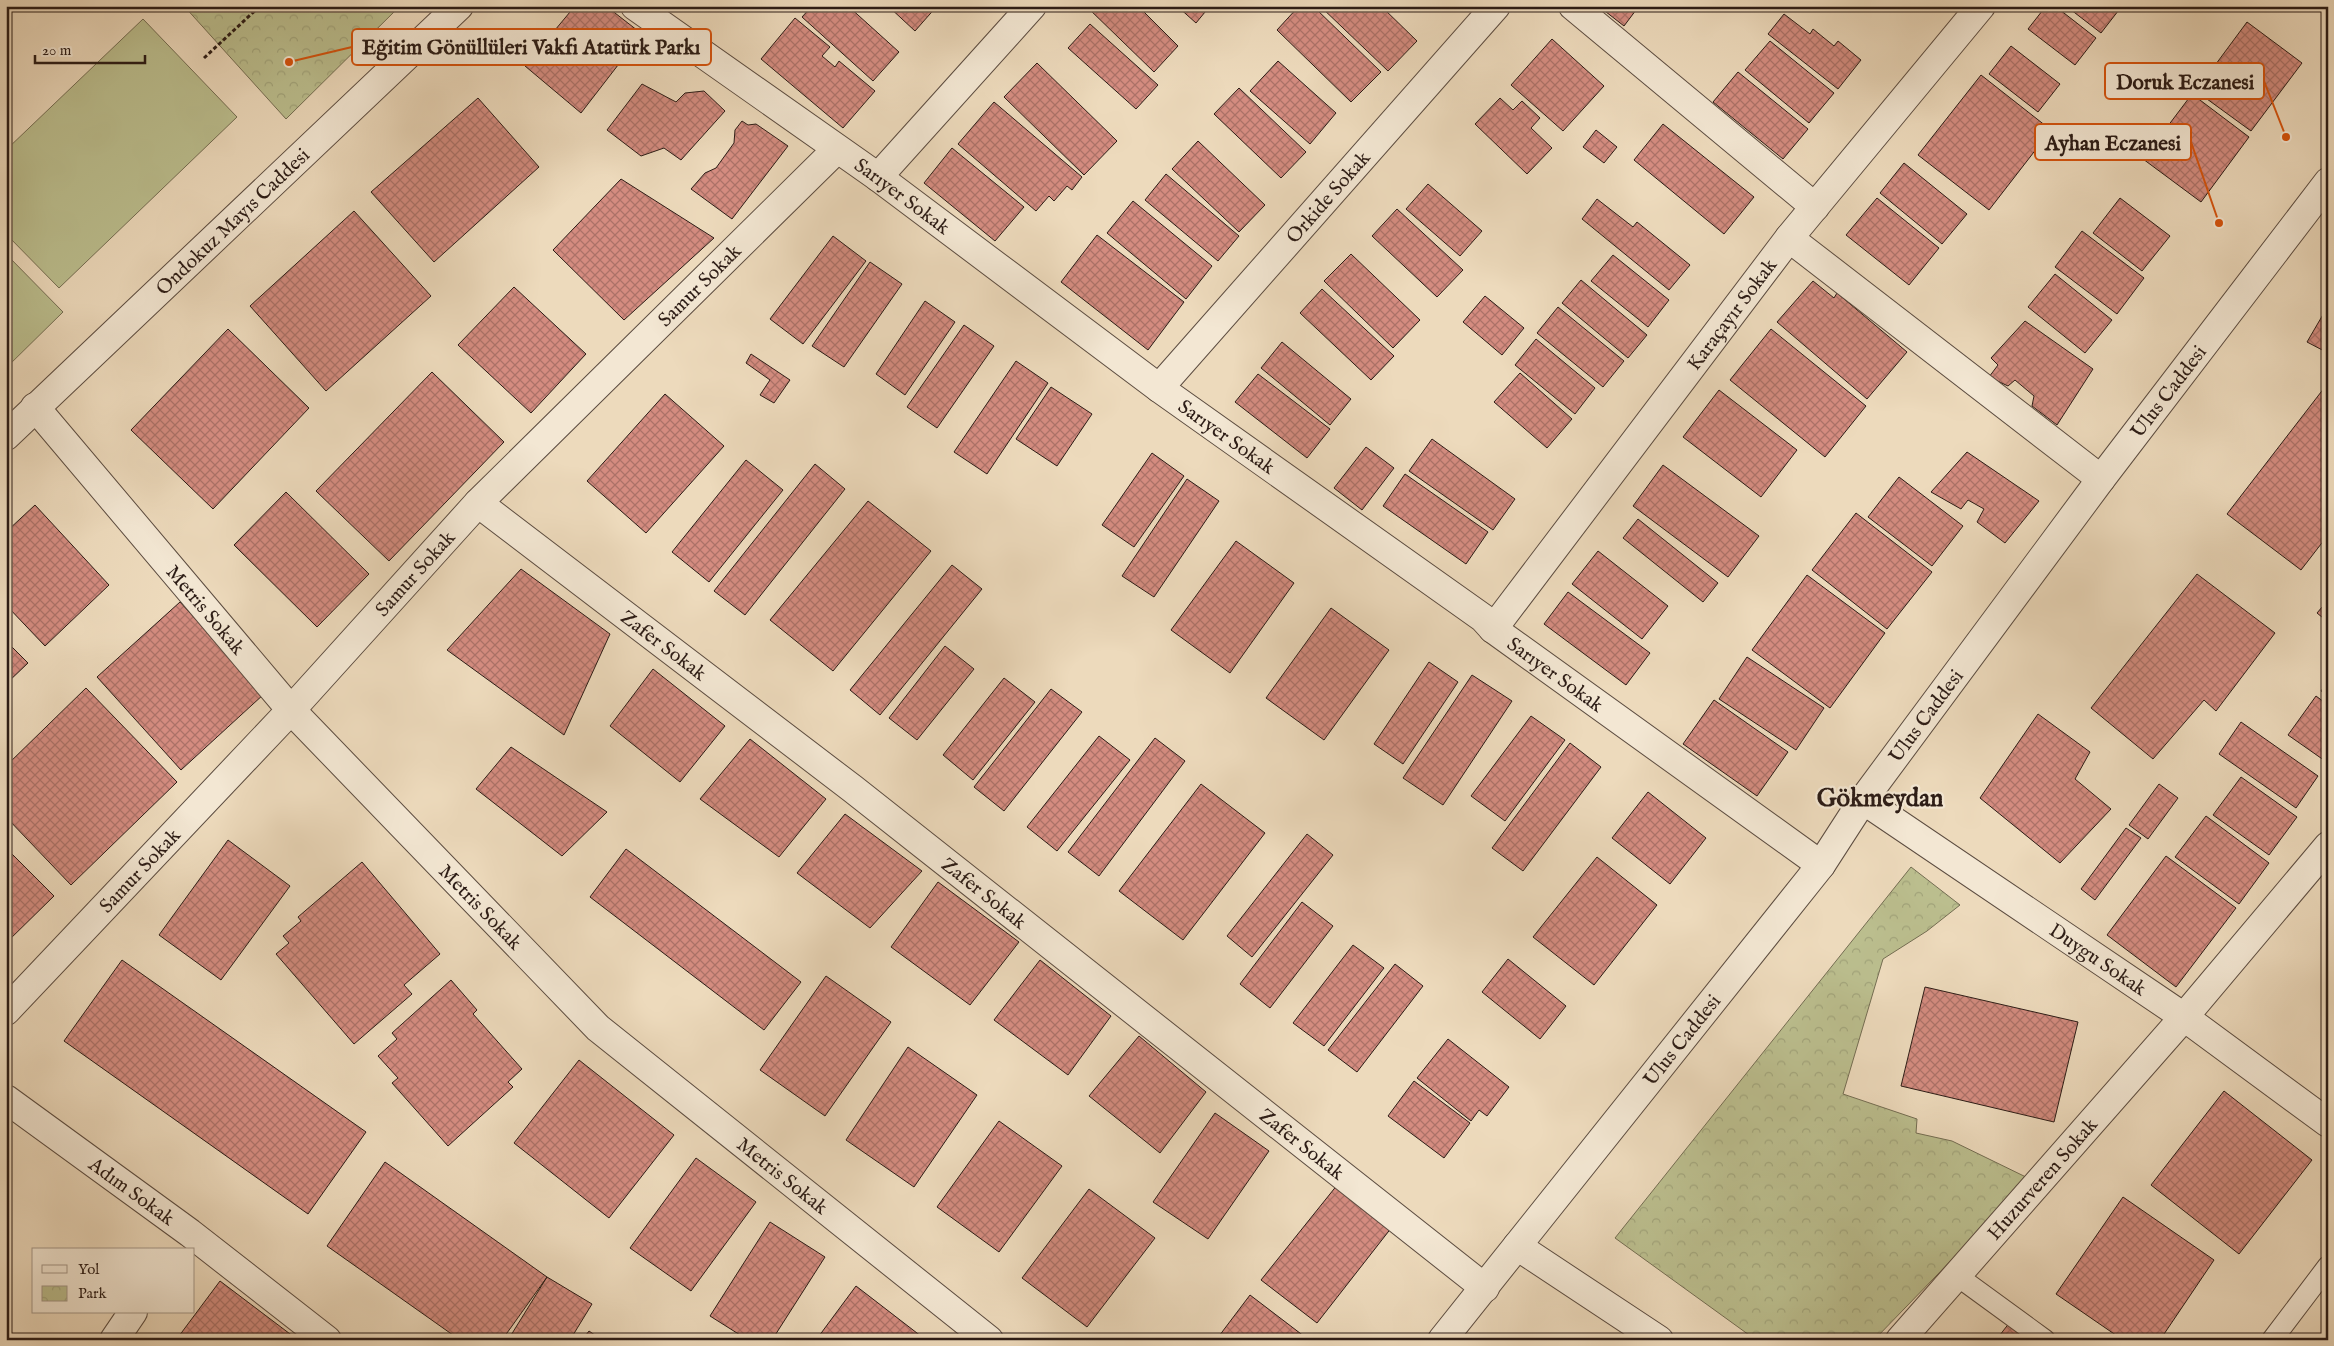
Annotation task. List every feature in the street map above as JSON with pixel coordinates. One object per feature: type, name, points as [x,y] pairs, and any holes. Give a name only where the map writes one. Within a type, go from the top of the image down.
[{"type":"street","name":"Ondokuz Mayıs Caddesi","points":[[6,436],[459,6]]},
{"type":"street","name":"Sarıyer Sokak","points":[[635,6],[878,177],[1159,388],[1483,618],[1492,629],[1821,865]]},
{"type":"street","points":[[878,177],[1032,6]]},
{"type":"street","name":"Orkide Sokak","points":[[1159,388],[1496,6]]},
{"type":"street","points":[[1574,6],[1814,207]]},
{"type":"street","name":"Karaçayır Sokak","points":[[1492,629],[1789,238],[1981,6]]},
{"type":"street","name":"Samur Sokak","points":[[6,1011],[291,710],[478,503],[837,149]]},
{"type":"street","name":"Ulus Caddesi","points":[[1442,1340],[1821,865],[1863,800],[2101,479],[2328,182]]},
{"type":"street","points":[[1789,238],[2101,479]]},
{"type":"street","name":"Metris Sokak","points":[[35,407],[291,710],[598,1028],[989,1340]]},
{"type":"street","name":"Zafer Sokak","points":[[478,503],[860,795],[1485,1288]]},
{"type":"street","name":"Duygu Sokak","points":[[1863,800],[2184,1017],[2328,1123]]},
{"type":"street","name":"Huzurveren Sokak","points":[[1900,1340],[2184,1017],[2328,846]]},
{"type":"street","name":"Adım Sokak","points":[[6,1099],[184,1241]]},
{"type":"street","points":[[1517,1246],[1659,1340]]},
{"type":"street","name":"Adım Sokak","points":[[195,1249],[327,1340]]},
{"type":"street","points":[[114,1340],[132,1314]]},
{"type":"lane","points":[[2272,1340],[2328,1266]]},
{"type":"lane","points":[[1956,1275],[2045,1340]]},
{"type":"path","points":[[204,58],[260,6]]},
{"type":"green space","points":[[184,6],[400,6],[286,119]]},
{"type":"green space","points":[[143,19],[237,117],[59,288],[6,234],[6,150]]},
{"type":"green space","points":[[6,254],[63,312],[6,368]]},
{"type":"green space","points":[[1911,867],[1960,905],[1927,931],[1883,959],[1843,1094],[1917,1119],[1916,1133],[1952,1141],[2030,1179],[1874,1340],[1756,1340],[1615,1238]]},
{"type":"building","points":[[575,6],[606,6],[642,34],[581,113],[525,66]]},
{"type":"building","points":[[812,6],[848,6],[899,52],[873,81],[802,17]]},
{"type":"building","points":[[888,6],[937,6],[915,31]]},
{"type":"building","points":[[1138,6],[1178,46],[1154,72],[1087,7]]},
{"type":"building","points":[[1177,6],[1210,6],[1196,23]]},
{"type":"building","points":[[1299,6],[1313,6],[1381,72],[1351,102],[1277,30]]},
{"type":"building","points":[[1320,6],[1381,6],[1417,41],[1388,71]]},
{"type":"building","points":[[1422,6],[1432,6],[1427,12]]},
{"type":"building","points":[[1603,6],[1639,6],[1624,26],[1601,8]]},
{"type":"building","points":[[2046,6],[2055,6],[2096,38],[2075,65],[2028,29]]},
{"type":"building","points":[[2066,6],[2122,6],[2101,33]]},
{"type":"building","points":[[1784,14],[1810,34],[1813,29],[1834,46],[1838,41],[1861,60],[1838,89],[1768,34]]},
{"type":"building","points":[[795,18],[830,47],[822,56],[835,67],[839,61],[875,91],[843,128],[761,59]]},
{"type":"building","points":[[2247,22],[2302,63],[2251,131],[2196,91]]},
{"type":"building","points":[[1090,24],[1158,85],[1136,109],[1068,48]]},
{"type":"building","points":[[1552,39],[1604,86],[1563,131],[1511,85]]},
{"type":"building","points":[[1770,41],[1834,93],[1809,123],[1745,70]]},
{"type":"building","points":[[2011,46],[2060,84],[2038,112],[1989,74]]},
{"type":"building","points":[[1278,61],[1336,113],[1310,144],[1250,91]]},
{"type":"building","points":[[1037,63],[1117,141],[1084,175],[1004,97]]},
{"type":"building","points":[[1738,72],[1808,129],[1783,159],[1713,102]]},
{"type":"building","points":[[1981,75],[2051,130],[1989,210],[1918,155]]},
{"type":"building","points":[[642,84],[676,102],[685,93],[704,91],[725,111],[681,160],[664,148],[641,156],[607,130]]},
{"type":"building","points":[[1239,88],[1306,152],[1281,178],[1214,114]]},
{"type":"building","points":[[2192,94],[2249,137],[2201,202],[2143,159]]},
{"type":"building","points":[[478,98],[539,167],[434,262],[371,192]]},
{"type":"building","points":[[1500,98],[1513,110],[1522,101],[1540,118],[1531,128],[1552,148],[1527,174],[1475,124]]},
{"type":"building","points":[[994,102],[1082,177],[1072,190],[1067,186],[1054,201],[1049,196],[1036,211],[958,144]]},
{"type":"building","points":[[742,121],[748,125],[756,124],[788,146],[732,219],[691,189],[705,173],[716,168],[734,143],[735,130]]},
{"type":"building","points":[[1663,124],[1754,197],[1724,234],[1634,160]]},
{"type":"building","points":[[1596,130],[1617,147],[1604,163],[1583,147]]},
{"type":"building","points":[[1198,141],[1265,205],[1239,232],[1172,169]]},
{"type":"building","points":[[952,148],[1024,207],[995,241],[924,183]]},
{"type":"building","points":[[1904,163],[1967,214],[1942,244],[1880,193]]},
{"type":"building","points":[[1166,174],[1239,236],[1218,261],[1145,200]]},
{"type":"building","points":[[621,179],[714,238],[624,320],[553,250]]},
{"type":"building","points":[[1428,184],[1482,231],[1460,256],[1406,209]]},
{"type":"building","points":[[1877,198],[1939,248],[1909,285],[1846,235]]},
{"type":"building","points":[[2120,198],[2170,236],[2142,271],[2093,233]]},
{"type":"building","points":[[1597,199],[1633,227],[1637,222],[1690,265],[1669,290],[1582,219]]},
{"type":"building","points":[[1133,201],[1212,266],[1186,299],[1107,233]]},
{"type":"building","points":[[1397,209],[1463,270],[1437,297],[1372,236]]},
{"type":"building","points":[[354,211],[431,296],[326,391],[250,306]]},
{"type":"building","points":[[2082,231],[2144,278],[2117,314],[2055,267]]},
{"type":"building","points":[[1097,235],[1184,302],[1148,350],[1061,282]]},
{"type":"building","points":[[833,236],[866,261],[803,344],[770,319]]},
{"type":"building","points":[[1351,254],[1420,320],[1393,348],[1324,281]]},
{"type":"building","points":[[1613,255],[1669,300],[1648,327],[1591,281]]},
{"type":"building","points":[[870,262],[902,284],[844,367],[812,346]]},
{"type":"building","points":[[2055,274],[2112,320],[2085,353],[2028,307]]},
{"type":"building","points":[[1581,280],[1647,335],[1628,358],[1562,303]]},
{"type":"building","points":[[1813,281],[1834,298],[1837,293],[1907,352],[1867,399],[1777,322]]},
{"type":"building","points":[[514,287],[586,354],[531,413],[458,345]]},
{"type":"building","points":[[1322,289],[1394,356],[1371,380],[1300,313]]},
{"type":"building","points":[[1485,296],[1524,328],[1502,355],[1463,322]]},
{"type":"building","points":[[925,301],[955,322],[905,395],[876,374]]},
{"type":"building","points":[[2328,306],[2328,353],[2307,342]]},
{"type":"building","points":[[1558,307],[1624,361],[1603,387],[1537,333]]},
{"type":"building","points":[[2025,321],[2093,369],[2057,425],[2032,406],[2034,396],[2015,380],[2008,386],[1989,377],[1998,365],[1991,358]]},
{"type":"building","points":[[964,325],[994,346],[937,428],[907,407]]},
{"type":"building","points":[[228,329],[309,408],[213,509],[131,430]]},
{"type":"building","points":[[1771,329],[1866,406],[1825,457],[1730,380]]},
{"type":"building","points":[[1536,339],[1595,388],[1575,414],[1515,365]]},
{"type":"building","points":[[1282,342],[1351,399],[1330,425],[1261,368]]},
{"type":"building","points":[[751,354],[790,380],[774,403],[760,395],[770,380],[746,363]]},
{"type":"building","points":[[1016,361],[1048,383],[987,474],[954,452]]},
{"type":"building","points":[[432,372],[504,442],[389,561],[316,491]]},
{"type":"building","points":[[1520,373],[1572,419],[1547,448],[1494,402]]},
{"type":"building","points":[[1258,374],[1330,429],[1307,458],[1235,402]]},
{"type":"building","points":[[2328,383],[2328,535],[2301,570],[2227,514]]},
{"type":"building","points":[[1051,387],[1092,414],[1057,466],[1016,439]]},
{"type":"building","points":[[1719,390],[1797,450],[1761,497],[1683,437]]},
{"type":"building","points":[[665,394],[724,446],[646,533],[587,481]]},
{"type":"building","points":[[1432,439],[1515,499],[1493,530],[1409,471]]},
{"type":"building","points":[[1366,447],[1394,468],[1362,510],[1334,488]]},
{"type":"building","points":[[1967,452],[2039,501],[2005,543],[1977,522],[1984,509],[1968,500],[1961,509],[1931,492]]},
{"type":"building","points":[[1152,453],[1184,476],[1134,547],[1102,525]]},
{"type":"building","points":[[746,460],[783,490],[709,582],[672,552]]},
{"type":"building","points":[[815,464],[845,489],[745,615],[714,591]]},
{"type":"building","points":[[1663,465],[1759,536],[1728,577],[1633,506]]},
{"type":"building","points":[[1405,474],[1488,532],[1466,564],[1383,506]]},
{"type":"building","points":[[1899,477],[1963,526],[1932,566],[1868,517]]},
{"type":"building","points":[[1187,479],[1219,501],[1154,597],[1122,576]]},
{"type":"building","points":[[286,492],[369,574],[317,627],[234,545]]},
{"type":"building","points":[[868,501],[931,551],[833,671],[770,620]]},
{"type":"building","points":[[35,505],[109,585],[45,646],[6,605],[6,532]]},
{"type":"building","points":[[1856,513],[1932,572],[1887,629],[1812,570]]},
{"type":"building","points":[[1638,519],[1718,583],[1703,602],[1623,538]]},
{"type":"building","points":[[1236,541],[1294,583],[1230,673],[1171,630]]},
{"type":"building","points":[[1598,551],[1668,606],[1642,639],[1572,584]]},
{"type":"building","points":[[952,565],[982,589],[880,715],[850,690]]},
{"type":"building","points":[[521,569],[610,634],[564,735],[447,650]]},
{"type":"building","points":[[2197,574],[2275,633],[2216,711],[2204,700],[2153,759],[2091,708]]},
{"type":"building","points":[[1807,575],[1885,633],[1830,708],[1752,650]]},
{"type":"building","points":[[1568,592],[1650,653],[1626,685],[1544,624]]},
{"type":"building","points":[[2328,600],[2328,622],[2317,613]]},
{"type":"building","points":[[180,602],[264,694],[181,770],[97,677]]},
{"type":"building","points":[[1331,608],[1389,650],[1324,740],[1266,698]]},
{"type":"building","points":[[6,641],[28,663],[6,684]]},
{"type":"building","points":[[945,646],[974,669],[917,740],[889,718]]},
{"type":"building","points":[[1747,657],[1824,708],[1796,750],[1719,699]]},
{"type":"building","points":[[1429,662],[1458,682],[1403,764],[1374,744]]},
{"type":"building","points":[[653,669],[725,726],[680,782],[610,726]]},
{"type":"building","points":[[1472,675],[1512,701],[1443,805],[1403,778]]},
{"type":"building","points":[[1004,678],[1035,702],[973,780],[943,755]]},
{"type":"building","points":[[2328,681],[2328,697],[2321,691]]},
{"type":"building","points":[[86,688],[177,782],[71,885],[6,817],[6,766]]},
{"type":"building","points":[[1051,689],[1082,712],[1004,811],[974,787]]},
{"type":"building","points":[[2316,696],[2328,705],[2328,763],[2288,735]]},
{"type":"building","points":[[1714,700],[1788,752],[1757,796],[1683,744]]},
{"type":"building","points":[[2038,714],[2090,752],[2075,779],[2111,809],[2060,863],[1980,798]]},
{"type":"building","points":[[1531,716],[1565,740],[1505,821],[1471,796]]},
{"type":"building","points":[[2241,722],[2318,776],[2296,808],[2219,754]]},
{"type":"building","points":[[1099,736],[1130,760],[1057,851],[1027,827]]},
{"type":"building","points":[[1155,738],[1185,761],[1099,876],[1068,852]]},
{"type":"building","points":[[750,739],[826,799],[779,857],[700,799]]},
{"type":"building","points":[[1570,743],[1601,767],[1523,871],[1492,848]]},
{"type":"building","points":[[511,747],[607,812],[562,856],[476,789]]},
{"type":"building","points":[[2241,777],[2297,817],[2269,855],[2213,815]]},
{"type":"building","points":[[1201,784],[1265,833],[1183,940],[1119,891]]},
{"type":"building","points":[[2159,784],[2178,798],[2148,839],[2129,825]]},
{"type":"building","points":[[1648,792],[1706,838],[1670,884],[1612,838]]},
{"type":"building","points":[[845,814],[922,871],[870,928],[797,873]]},
{"type":"building","points":[[2206,816],[2269,863],[2239,904],[2175,857]]},
{"type":"building","points":[[2126,828],[2141,838],[2095,900],[2081,889]]},
{"type":"building","points":[[1307,834],[1333,855],[1252,957],[1227,936]]},
{"type":"building","points":[[228,840],[290,886],[221,980],[159,935]]},
{"type":"building","points":[[6,848],[54,896],[6,943]]},
{"type":"building","points":[[626,849],[801,982],[764,1030],[590,897]]},
{"type":"building","points":[[2166,856],[2236,908],[2176,987],[2107,935]]},
{"type":"building","points":[[1597,857],[1657,905],[1594,985],[1533,937]]},
{"type":"building","points":[[362,862],[440,954],[404,985],[412,994],[354,1044],[276,954],[289,943],[283,936],[301,921],[298,917]]},
{"type":"building","points":[[938,882],[1019,942],[970,1005],[891,947]]},
{"type":"building","points":[[1302,902],[1333,926],[1270,1008],[1240,984]]},
{"type":"building","points":[[1353,945],[1384,968],[1324,1046],[1293,1023]]},
{"type":"building","points":[[1508,959],[1566,1006],[1540,1039],[1482,992]]},
{"type":"building","points":[[122,960],[366,1132],[308,1214],[64,1041]]},
{"type":"building","points":[[1040,960],[1111,1016],[1068,1075],[994,1020]]},
{"type":"building","points":[[1395,964],[1423,986],[1357,1072],[1328,1050]]},
{"type":"building","points":[[826,976],[891,1022],[825,1116],[760,1070]]},
{"type":"building","points":[[451,980],[477,1010],[473,1014],[522,1069],[508,1082],[513,1087],[448,1146],[392,1083],[398,1078],[378,1056],[397,1039],[392,1033]]},
{"type":"building","points":[[1925,987],[2078,1022],[2054,1122],[1901,1086]]},
{"type":"building","points":[[2328,1008],[2328,1019],[2323,1016]]},
{"type":"building","points":[[1139,1036],[1206,1092],[1160,1153],[1089,1096]]},
{"type":"building","points":[[1448,1039],[1509,1087],[1487,1116],[1479,1110],[1471,1121],[1417,1078]]},
{"type":"building","points":[[908,1047],[977,1095],[914,1187],[846,1140]]},
{"type":"building","points":[[579,1060],[674,1135],[609,1218],[514,1143]]},
{"type":"building","points":[[1414,1081],[1470,1123],[1444,1158],[1388,1116]]},
{"type":"building","points":[[2224,1091],[2312,1160],[2239,1254],[2151,1185]]},
{"type":"building","points":[[1215,1113],[1269,1151],[1208,1239],[1153,1202]]},
{"type":"building","points":[[999,1121],[1062,1166],[999,1252],[937,1207]]},
{"type":"building","points":[[696,1158],[756,1202],[691,1291],[630,1248]]},
{"type":"building","points":[[385,1162],[547,1277],[502,1340],[460,1340],[327,1246]]},
{"type":"building","points":[[1338,1184],[1392,1227],[1317,1323],[1261,1280]]},
{"type":"building","points":[[1089,1189],[1155,1238],[1087,1327],[1022,1278]]},
{"type":"building","points":[[2123,1197],[2214,1260],[2160,1340],[2123,1340],[2056,1294]]},
{"type":"building","points":[[770,1222],[825,1257],[772,1340],[748,1340],[710,1316]]},
{"type":"building","points":[[547,1277],[592,1304],[570,1340],[508,1340]]},
{"type":"building","points":[[220,1281],[298,1340],[176,1340]]},
{"type":"building","points":[[856,1286],[926,1340],[816,1340]]},
{"type":"building","points":[[1250,1295],[1309,1340],[1216,1340]]},
{"type":"building","points":[[2010,1322],[2032,1340],[1996,1340]]},
{"type":"building","points":[[589,1331],[602,1340],[582,1340]]},
{"type":"place","name":"Eğitim Gönüllüleri Vakfı Atatürk Parkı","points":[[289,62]]},
{"type":"place","name":"Doruk Eczanesi","points":[[2286,137]]},
{"type":"place","name":"Ayhan Eczanesi","points":[[2219,223]]},
{"type":"district","name":"Gökmeydan","points":[[1880,797]]}]
